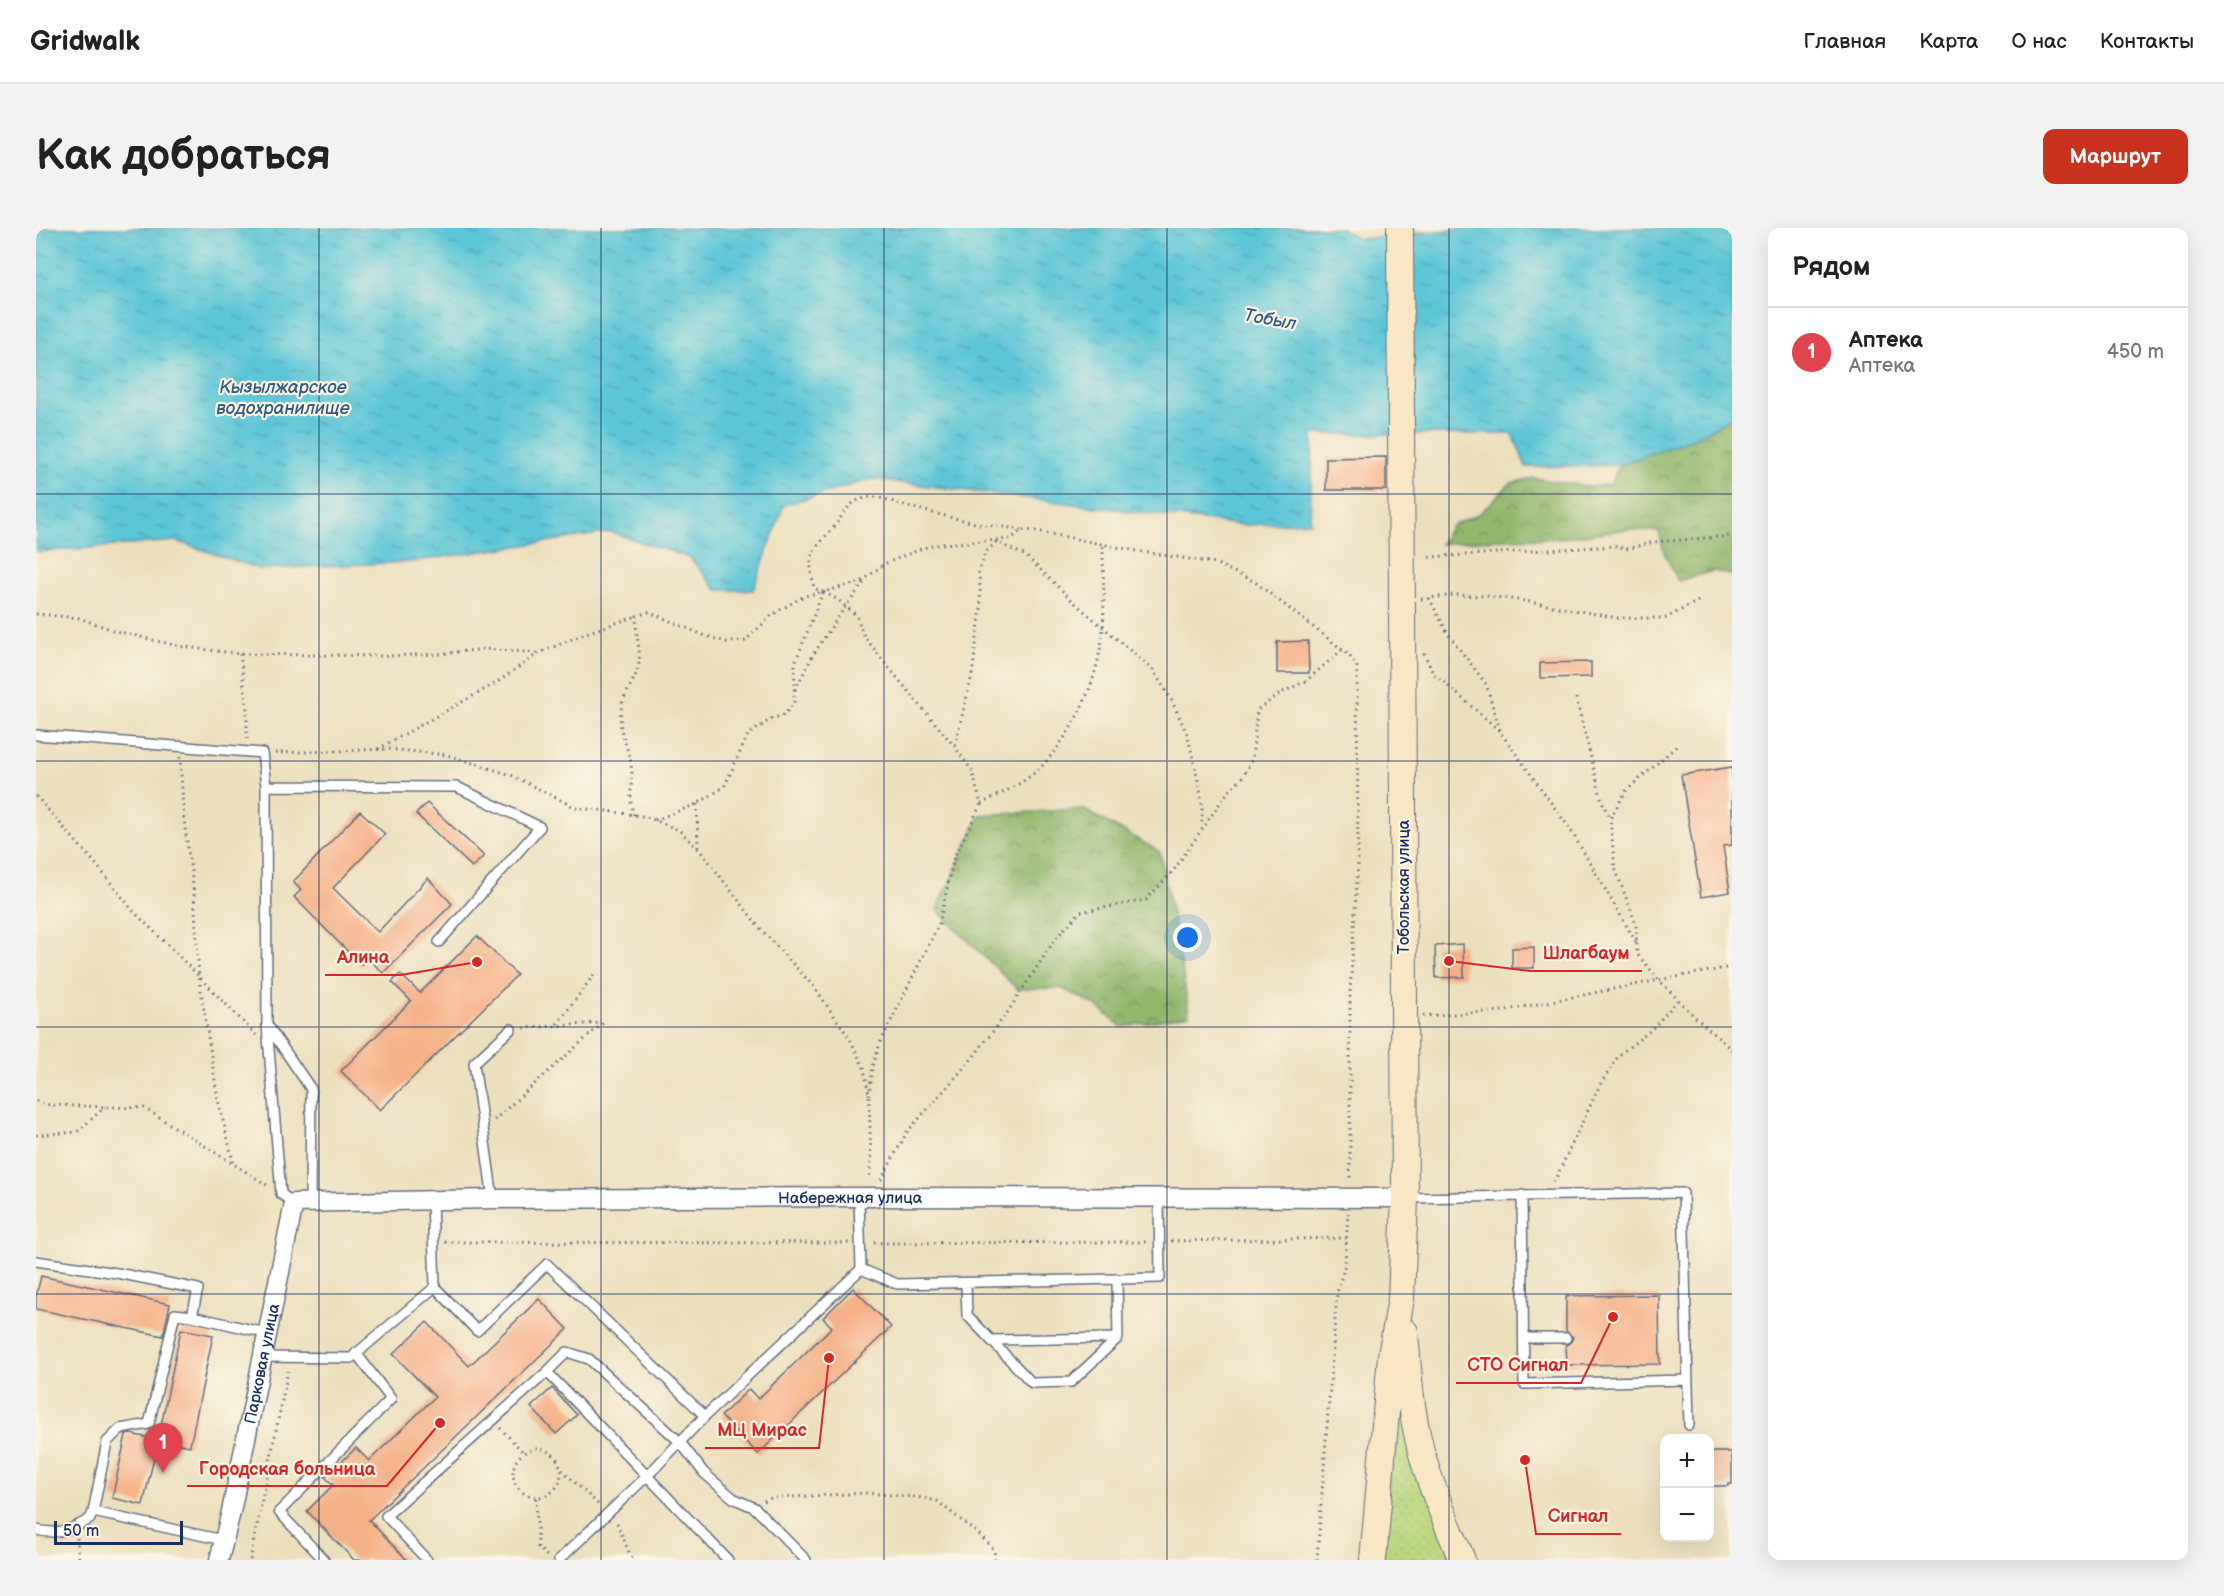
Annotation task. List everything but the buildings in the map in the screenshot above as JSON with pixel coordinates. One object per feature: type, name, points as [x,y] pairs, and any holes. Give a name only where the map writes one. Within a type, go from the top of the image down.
[{"type":"street","name":"Тобольская улица","points":[[1400,228],[1405,1198],[1401,1299]]},
{"type":"street","name":"Набережная улица","points":[[295,1200],[493,1199],[864,1190],[1159,1198],[1405,1198]]},
{"type":"street","name":"Парковая улица","points":[[219,1560],[231,1512],[295,1200]]},
{"type":"street","points":[[1373,1560],[1391,1356],[1401,1299]]},
{"type":"street","points":[[1401,1299],[1411,1397],[1418,1439],[1430,1480],[1462,1560]]},
{"type":"lane","points":[[36,735],[262,753],[266,786],[267,1025],[269,1049],[295,1200]]},
{"type":"lane","points":[[266,786],[457,787],[540,827],[439,942]]},
{"type":"lane","points":[[267,1025],[311,1089],[295,1200]]},
{"type":"lane","points":[[493,1199],[474,1063],[511,1029]]},
{"type":"lane","points":[[559,1560],[647,1476],[705,1416],[861,1269],[860,1244],[864,1190]]},
{"type":"lane","points":[[1405,1198],[1683,1193],[1689,1425]]},
{"type":"lane","points":[[1522,1195],[1524,1384],[1688,1380]]},
{"type":"lane","points":[[861,1269],[897,1284],[1160,1278],[1159,1198]]},
{"type":"lane","points":[[432,1200],[435,1287],[477,1331],[547,1264],[705,1416]]},
{"type":"lane","points":[[36,1262],[117,1273],[198,1289],[192,1316]]},
{"type":"lane","points":[[966,1283],[967,1315],[1032,1383],[1071,1382],[1118,1338],[1117,1279]]},
{"type":"lane","points":[[261,1357],[351,1358],[435,1287]]},
{"type":"lane","points":[[36,1530],[51,1533],[73,1528],[90,1519],[107,1443],[120,1429],[149,1424],[175,1314],[266,1333]]},
{"type":"lane","points":[[991,1340],[1118,1338]]},
{"type":"lane","points":[[1524,1338],[1566,1338]]},
{"type":"lane","points":[[427,1560],[386,1516],[567,1352],[589,1359],[680,1442],[704,1473],[732,1498],[751,1506],[806,1560]]},
{"type":"lane","points":[[324,1560],[279,1512],[391,1399],[356,1353]]},
{"type":"lane","points":[[547,1372],[728,1560]]},
{"type":"lane","points":[[93,1512],[223,1540]]},
{"type":"path","points":[[981,804],[972,771],[864,636],[856,615],[837,599],[814,588],[811,566],[813,549],[839,520],[844,510],[852,503],[864,498],[878,497],[925,513],[949,515],[967,521],[1215,563],[1255,582],[1342,650],[1357,666],[1358,863],[1350,993],[1350,1198],[1345,1263],[1337,1293],[1317,1560]]},
{"type":"path","points":[[794,693],[813,655],[846,607],[867,579],[884,564],[923,548],[942,544],[996,542],[1011,539],[1022,531]]},
{"type":"path","points":[[1429,557],[1615,546],[1626,549],[1654,542],[1732,536]]},
{"type":"path","points":[[996,542],[1026,556],[1103,628],[1153,670],[1172,701],[1188,736],[1202,799],[1202,828]]},
{"type":"path","points":[[955,747],[972,675],[981,608],[979,573],[985,553],[996,542]]},
{"type":"path","points":[[869,1095],[873,1066],[880,1043],[939,924],[954,857],[981,804],[1011,789],[1043,765],[1085,705],[1097,665],[1103,628],[1103,544]]},
{"type":"path","points":[[376,750],[496,683],[539,653],[589,632],[649,612],[703,635],[726,642],[745,641],[772,615],[790,603],[804,596],[867,579]]},
{"type":"path","points":[[653,820],[697,804],[724,787],[748,735],[771,719],[784,715],[794,703],[795,663],[823,592]]},
{"type":"path","points":[[1401,601],[1455,595],[1487,596],[1618,618],[1666,618],[1700,600]]},
{"type":"path","points":[[1429,598],[1448,634],[1486,684],[1501,733]]},
{"type":"path","points":[[36,614],[79,618],[116,631],[178,646],[240,654],[384,656],[439,654],[485,649],[539,653]]},
{"type":"path","points":[[634,815],[629,801],[631,762],[623,741],[620,716],[622,703],[639,664],[635,627],[637,616]]},
{"type":"path","points":[[1424,643],[1424,654],[1433,673],[1501,733],[1570,829],[1636,944]]},
{"type":"path","points":[[879,1184],[907,1132],[970,1061],[1007,1013],[1056,938],[1080,912],[1146,900],[1174,870],[1224,796],[1244,775],[1252,759],[1257,710],[1281,693],[1306,681],[1342,650]]},
{"type":"path","points":[[240,654],[247,709],[248,752]]},
{"type":"path","points":[[1576,698],[1602,801],[1610,819],[1615,868],[1636,924],[1637,954],[1678,1000],[1732,1050]]},
{"type":"path","points":[[1610,819],[1626,791],[1678,745]]},
{"type":"path","points":[[180,747],[184,820],[194,893],[199,978],[218,1100],[234,1165]]},
{"type":"path","points":[[262,753],[376,750],[447,755],[511,775],[576,808],[634,815],[679,830],[698,848],[759,927],[815,988],[850,1039],[864,1068],[869,1095],[871,1160],[864,1190]]},
{"type":"path","points":[[36,796],[95,863],[134,912],[269,1049]]},
{"type":"path","points":[[697,804],[698,848]]},
{"type":"path","points":[[1404,1018],[1502,1011],[1732,967]]},
{"type":"path","points":[[556,1025],[596,972]]},
{"type":"path","points":[[1548,1195],[1600,1083],[1619,1055],[1651,1030],[1678,1000]]},
{"type":"path","points":[[484,1129],[603,1023],[511,1029]]},
{"type":"path","points":[[36,1101],[50,1105],[144,1108],[234,1165],[295,1200]]},
{"type":"path","points":[[36,1135],[78,1132],[105,1107]]},
{"type":"path","points":[[434,1242],[860,1244],[1346,1238]]},
{"type":"path","points":[[250,1560],[290,1357]]},
{"type":"path","points":[[493,1420],[524,1453]]},
{"type":"path","points":[[534,1449],[547,1451],[560,1463],[561,1481],[554,1492],[536,1498],[523,1493],[514,1481],[515,1464],[524,1453],[534,1449]]},
{"type":"path","points":[[562,1470],[610,1512],[632,1560]]},
{"type":"path","points":[[751,1506],[771,1498],[819,1494],[866,1493],[937,1501],[981,1536],[994,1550],[995,1560]]},
{"type":"path","points":[[536,1498],[538,1547],[551,1560]]},
{"type":"path","points":[[73,1528],[79,1546],[79,1560]]},
{"type":"green space","points":[[1732,417],[1732,575],[1713,571],[1678,581],[1664,552],[1659,531],[1628,529],[1561,538],[1499,539],[1440,544],[1451,526],[1479,514],[1511,483],[1534,478],[1591,487],[1611,484],[1619,465],[1699,436]]},
{"type":"green space","points":[[1083,809],[1160,852],[1189,1015],[1122,1027],[1095,1005],[1061,988],[1017,989],[937,910],[980,815]]},
{"type":"green space","points":[[1399,1381],[1452,1560],[1381,1560]]},
{"type":"water","name":"Кызылжарское водохранилище","points":[[36,228],[1342,228],[1358,239],[1470,228],[1732,228],[1732,417],[1699,436],[1619,465],[1526,467],[1513,434],[1313,434],[1310,522],[1242,525],[872,479],[784,505],[753,590],[717,590],[690,558],[611,532],[410,562],[260,569],[176,541],[36,552]]},
{"type":"place","name":"Шлагбаум","points":[[1449,961]]},
{"type":"place","name":"Алина","points":[[477,962]]},
{"type":"place","name":"СТО Сигнал","points":[[1613,1317]]},
{"type":"place","name":"МЦ Мирас","points":[[829,1358]]},
{"type":"place","name":"Городская больница","points":[[440,1423]]},
{"type":"place","name":"Сигнал","points":[[1525,1460]]},
{"type":"place","name":"Аптека","points":[[163,1473]]},
{"type":"water label","name":"Тобыл","points":[[1270,319]]}]
